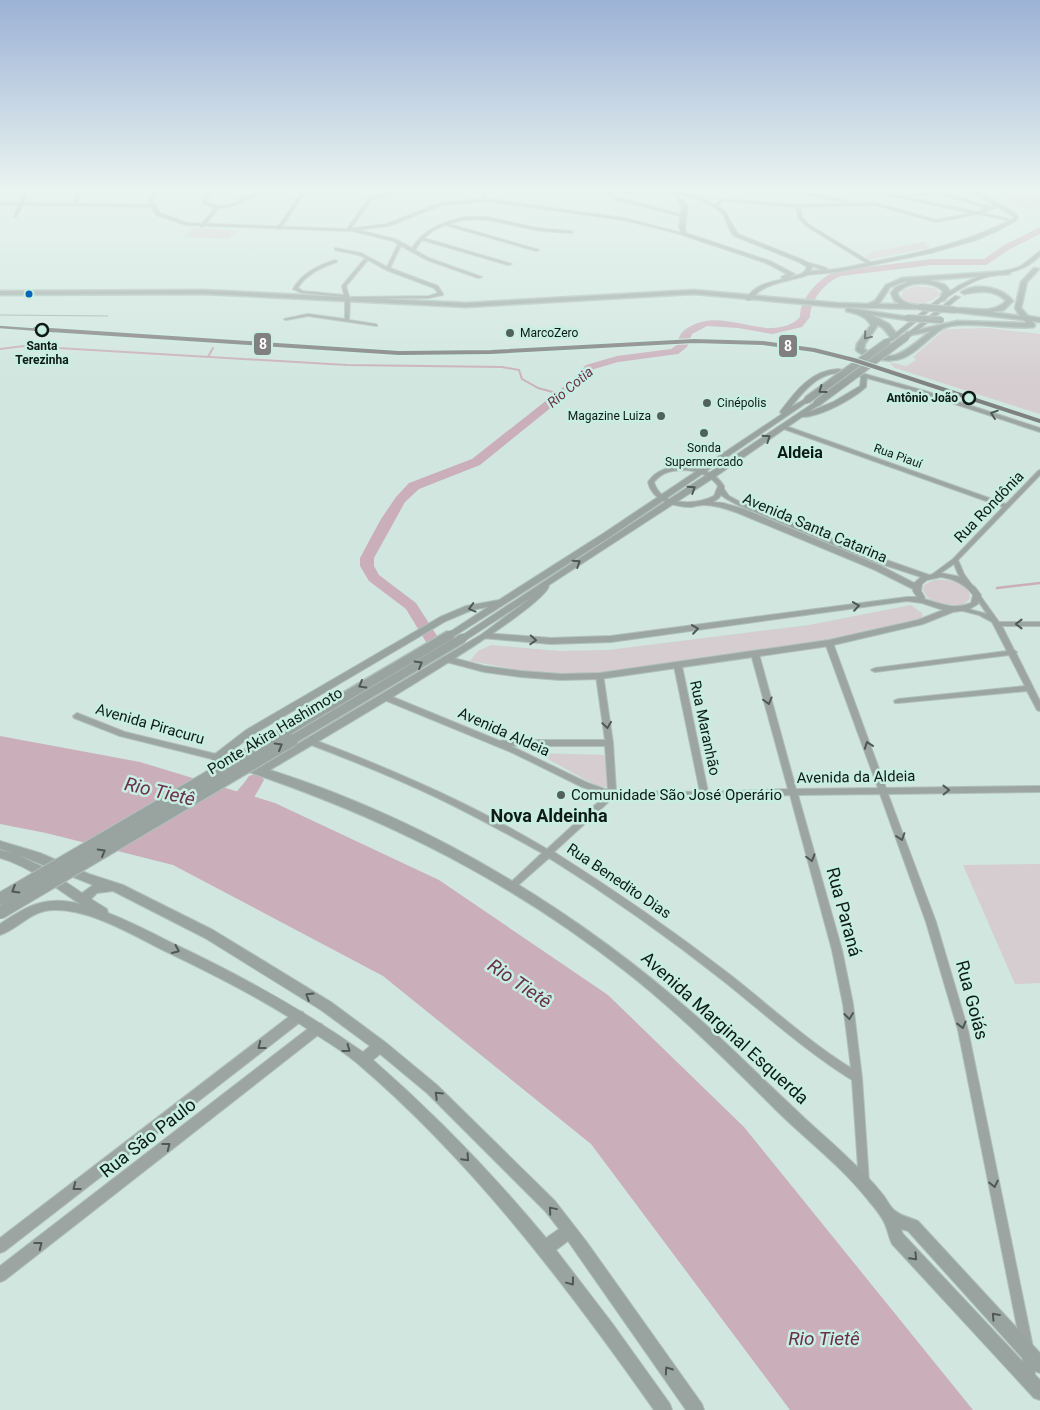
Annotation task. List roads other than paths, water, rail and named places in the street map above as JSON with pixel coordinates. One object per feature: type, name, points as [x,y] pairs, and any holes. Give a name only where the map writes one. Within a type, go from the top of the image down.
[{"type":"main road","points":[[747,255],[806,274]]},
{"type":"main road","points":[[761,255],[768,262]]},
{"type":"main road","points":[[787,255],[810,266]]},
{"type":"main road","name":"Ponte Akira Hashimoto","points":[[0,899],[504,602],[807,400],[892,339],[943,299],[972,280],[1008,273],[1029,266],[1038,255]]},
{"type":"main road","points":[[790,270],[810,266]]},
{"type":"main road","points":[[747,295],[758,289],[806,274],[810,266]]},
{"type":"main road","points":[[1029,322],[1019,311],[1019,305],[1024,282],[1038,268]]},
{"type":"main road","name":"Ponte Akira Hashimoto","points":[[0,912],[463,638],[712,476],[799,416],[908,336],[964,292],[982,281],[1038,268]]},
{"type":"main road","points":[[0,294],[203,292],[483,310],[668,297],[747,295],[792,274],[790,270]]},
{"type":"main road","points":[[871,304],[878,302],[888,286],[902,280],[1008,273]]},
{"type":"main road","points":[[906,306],[896,299],[894,293],[896,289],[906,284],[919,282],[939,285],[947,291],[943,299]]},
{"type":"main road","points":[[964,292],[978,289],[994,291],[1004,295],[1010,301],[1006,307],[998,310],[976,312]]},
{"type":"main road","points":[[0,294],[207,296],[493,305],[668,292],[720,293],[826,305],[871,304],[955,310],[1029,322]]},
{"type":"main road","points":[[826,305],[870,317],[886,326],[892,339]]},
{"type":"main road","points":[[888,305],[884,310],[891,316]]},
{"type":"main road","points":[[846,310],[1040,331]]},
{"type":"main road","points":[[870,317],[874,321],[874,328],[861,344],[860,350],[887,360],[896,360],[903,357],[931,334],[952,323]]},
{"type":"main road","points":[[908,336],[952,323],[1040,321]]},
{"type":"main road","points":[[777,420],[802,391],[824,373],[839,371],[865,376],[863,387],[849,397],[823,409],[799,416]]},
{"type":"main road","points":[[262,770],[485,636],[532,602],[551,580]]},
{"type":"main road","points":[[216,757],[250,732],[443,619],[469,608],[504,602]]},
{"type":"main road","name":"Avenida Marginal Esquerda","points":[[216,757],[262,770],[386,821],[438,846],[512,886],[629,967],[697,1024],[864,1185],[889,1216],[897,1239],[1040,1392]]},
{"type":"main road","points":[[283,757],[278,768],[284,779]]},
{"type":"main road","points":[[1,852],[36,856],[86,878],[118,888],[156,907],[216,938],[326,1006],[380,1046],[432,1089],[489,1143],[550,1206],[696,1410]]},
{"type":"main road","points":[[1,852],[31,864],[83,900],[132,929],[217,970],[299,1016],[363,1061],[448,1140],[545,1248],[664,1410]]},
{"type":"main road","points":[[83,900],[94,889],[108,887],[156,907]]},
{"type":"main road","points":[[0,930],[32,910],[53,905],[82,910],[132,929]]},
{"type":"main road","points":[[363,1061],[380,1046]]},
{"type":"main road","name":"Avenida Marginal Esquerda","points":[[889,1216],[913,1226],[1040,1365]]},
{"type":"main road","points":[[545,1248],[569,1231]]},
{"type":"street","points":[[335,261],[319,268],[296,286],[298,291],[347,300],[441,296],[441,292],[432,285],[388,269],[361,255]]},
{"type":"street","points":[[388,269],[395,255]]},
{"type":"street","points":[[421,255],[480,277]]},
{"type":"street","points":[[478,255],[510,264]]},
{"type":"street","points":[[855,255],[870,264]]},
{"type":"street","points":[[806,274],[839,270],[908,255]]},
{"type":"street","points":[[347,320],[347,300],[344,286],[368,259]]},
{"type":"street","points":[[801,261],[826,269],[870,264]]},
{"type":"street","points":[[310,298],[322,294]]},
{"type":"street","points":[[286,319],[308,315],[375,325]]},
{"type":"street","points":[[865,376],[924,392],[1040,430]]},
{"type":"street","name":"Rua Piauí","points":[[783,427],[1005,506]]},
{"type":"street","points":[[672,502],[661,497],[651,486],[656,475],[666,470],[680,468],[701,471],[719,482],[721,490],[717,496],[701,503]]},
{"type":"street","name":"Rua Rondônia","points":[[931,576],[956,560],[1005,506],[1040,472]]},
{"type":"street","name":"Avenida Santa Catarina","points":[[721,490],[727,497],[738,503],[875,559],[931,576],[954,577],[969,585]]},
{"type":"street","name":"Avenida Santa Catarina","points":[[672,502],[722,505],[741,511],[878,568],[916,587]]},
{"type":"street","name":"Rua Rondônia","points":[[956,560],[960,574],[969,585]]},
{"type":"street","points":[[931,576],[922,579],[916,587],[922,598],[931,605],[950,610],[962,609],[974,604],[977,595]]},
{"type":"street","points":[[969,585],[997,623],[1030,688],[1037,697],[1040,708]]},
{"type":"street","points":[[485,636],[551,641],[611,639],[922,598]]},
{"type":"street","points":[[931,605],[934,618]]},
{"type":"street","points":[[962,609],[981,614],[997,623],[1040,624]]},
{"type":"street","points":[[446,660],[484,669],[521,674],[561,677],[600,676],[829,643],[934,618],[950,610]]},
{"type":"street","name":"Rua Goiás","points":[[829,643],[885,791],[940,948],[961,1022],[1028,1352],[1029,1380]]},
{"type":"street","points":[[875,670],[1013,652]]},
{"type":"street","name":"Rua Paraná","points":[[755,654],[837,950],[848,1004],[857,1078],[864,1185]]},
{"type":"street","name":"Rua Maranhão","points":[[678,666],[705,795]]},
{"type":"street","points":[[512,886],[612,794],[609,743],[600,676]]},
{"type":"street","points":[[898,701],[1030,688]]},
{"type":"street","name":"Avenida Aldeia","points":[[385,697],[498,743],[584,785],[612,794]]},
{"type":"street","name":"Avenida Piracuru","points":[[77,716],[123,734],[216,757]]},
{"type":"street","name":"Rua Benedito Dias","points":[[309,742],[446,797],[549,852],[586,875],[673,937],[808,1046],[857,1078]]},
{"type":"street","points":[[498,743],[609,743]]},
{"type":"street","name":"Avenida da Aldeia","points":[[612,794],[705,795],[1040,789]]},
{"type":"street","name":"Rua São Paulo","points":[[0,1246],[299,1016]]},
{"type":"street","name":"Rua São Paulo","points":[[0,1275],[318,1028]]},
{"type":"water","name":"Rio Tietê","points":[[0,736],[140,762],[275,803],[439,880],[608,995],[744,1127],[973,1410],[790,1410],[591,1144],[383,976],[173,865],[46,833],[0,824]]},
{"type":"waterway","name":"Rio Cotia","points":[[431,639],[411,606],[374,578],[367,566],[367,558],[388,519],[401,499],[414,486],[476,462],[575,383],[590,367],[617,359],[674,352],[683,345],[683,338],[688,332],[705,323],[738,325],[772,331],[798,325],[805,317],[805,308],[810,299],[829,277],[839,273],[932,262],[986,262],[996,255]]},
{"type":"waterway","points":[[0,349],[24,346],[208,357]]},
{"type":"waterway","points":[[208,357],[213,348]]},
{"type":"waterway","points":[[208,357],[347,365],[502,367],[519,370],[522,379],[538,388],[560,394]]},
{"type":"waterway","points":[[997,588],[1040,583]]},
{"type":"waterway","name":"Rio Cotia","points":[[232,810],[247,794],[255,780]]},
{"type":"railway","points":[[0,315],[108,316]]},
{"type":"place","name":"Santa Terezinha","points":[[42,330]]},
{"type":"place","name":"MarcoZero","points":[[510,333]]},
{"type":"place","name":"Antônio João","points":[[969,398]]},
{"type":"place","name":"Cinépolis","points":[[707,403]]},
{"type":"place","name":"Magazine Luiza","points":[[661,416]]},
{"type":"place","name":"Sonda Supermercado","points":[[704,433]]},
{"type":"place","name":"Comunidade São José Operário","points":[[561,795]]},
{"type":"district","name":"Aldeia","points":[[800,452]]},
{"type":"district","name":"Nova Aldeinha","points":[[549,816]]}]
